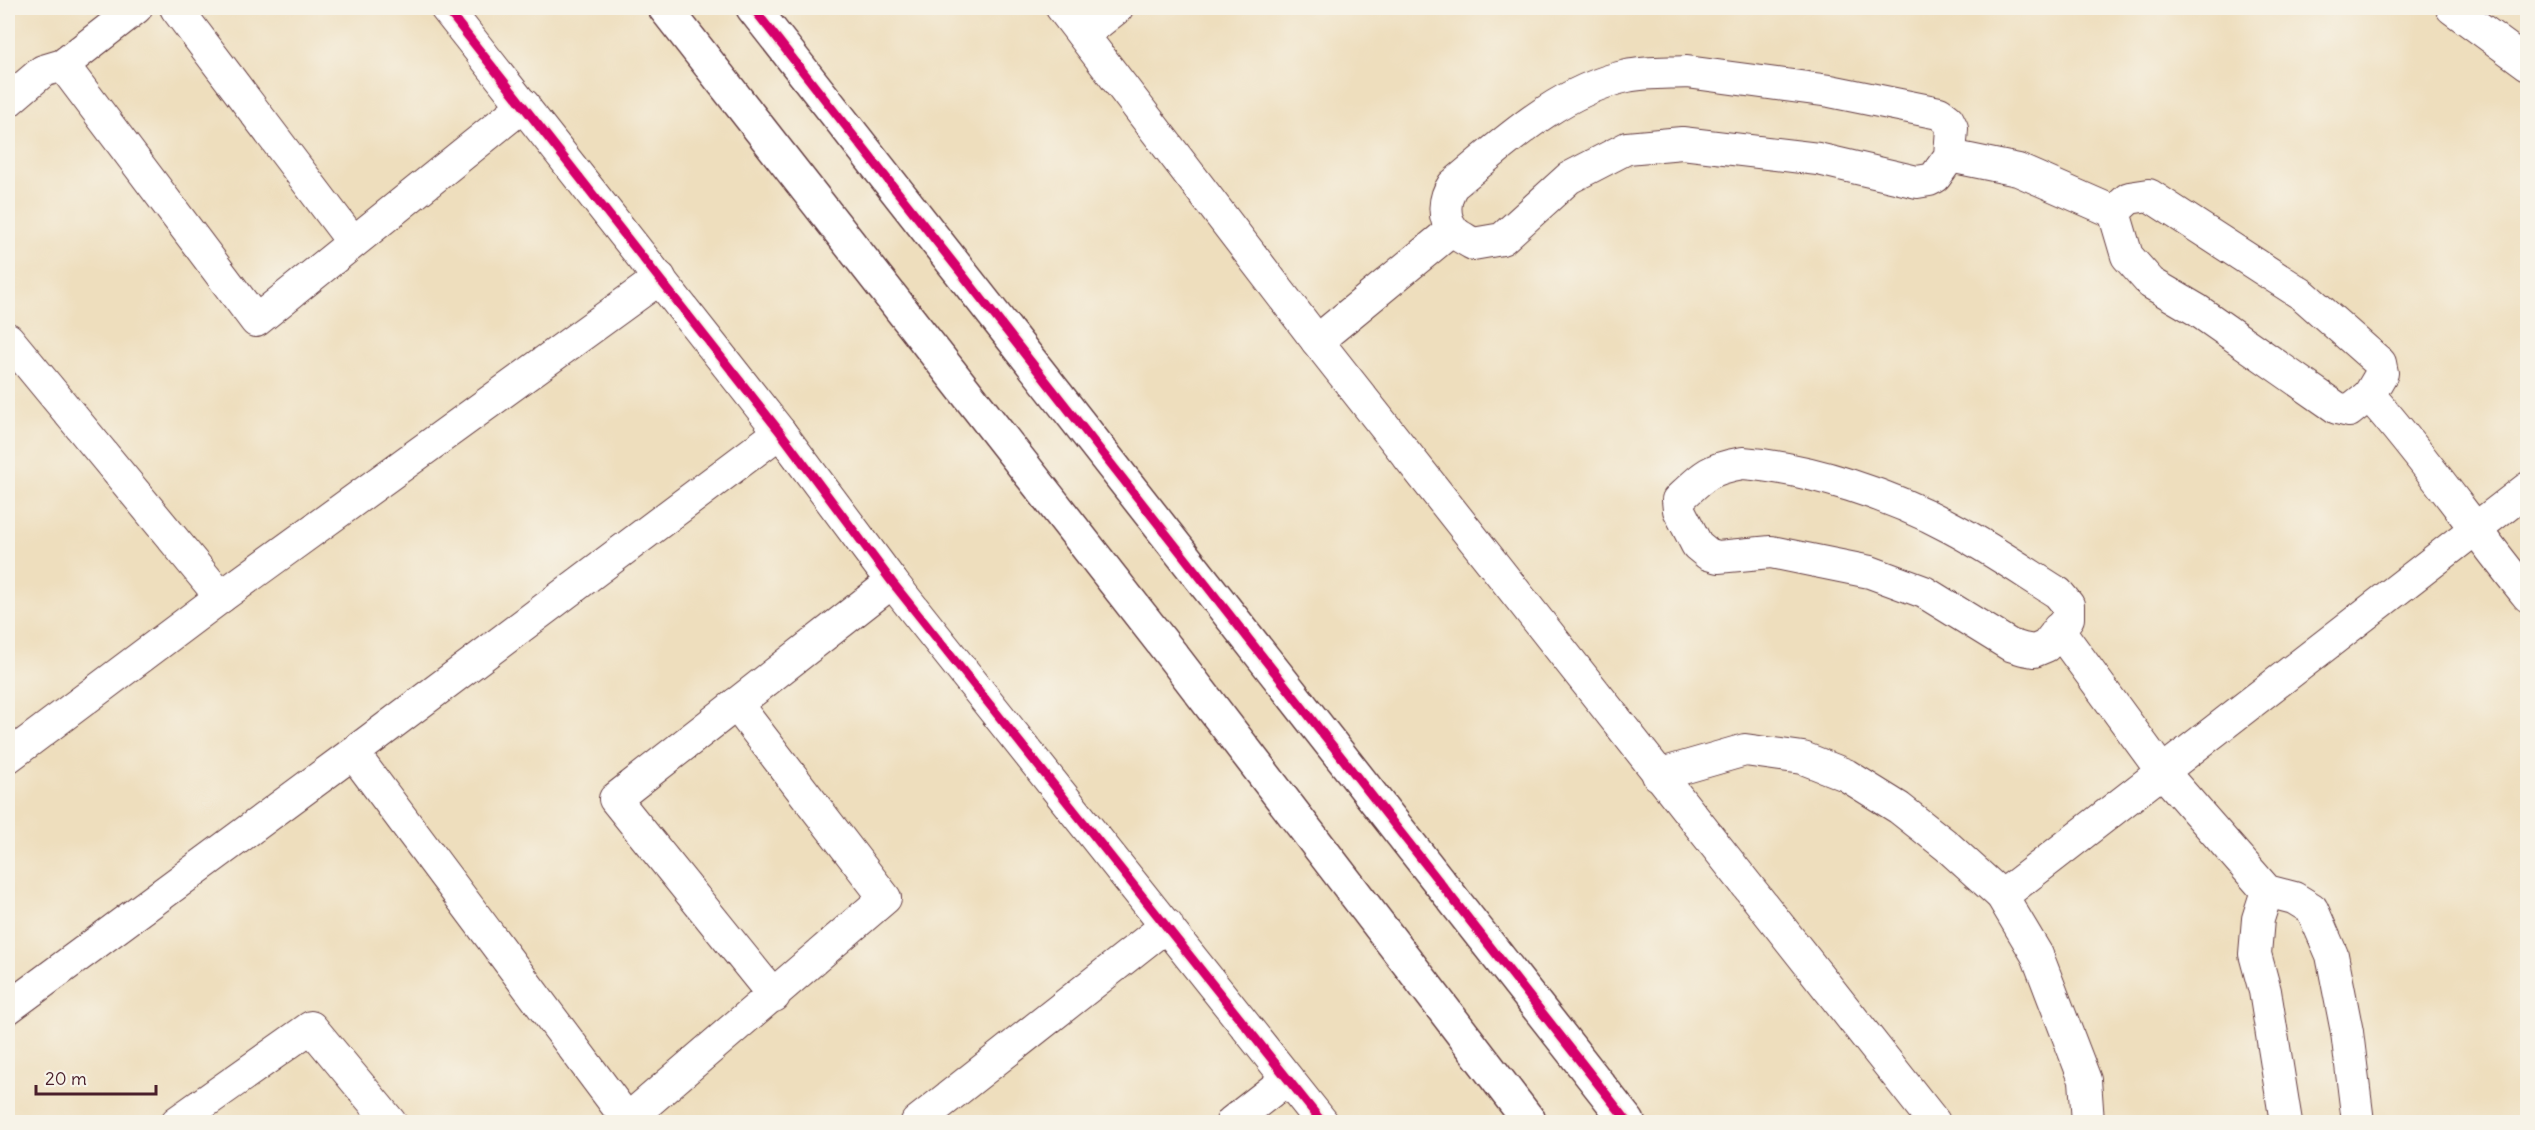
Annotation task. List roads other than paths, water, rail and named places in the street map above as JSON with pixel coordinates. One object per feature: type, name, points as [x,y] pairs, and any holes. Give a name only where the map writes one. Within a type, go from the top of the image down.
[{"type":"street","points":[[8,101],[43,71],[63,65],[136,8]]},
{"type":"street","points":[[176,8],[353,242]]},
{"type":"street","points":[[446,8],[780,432],[892,582],[1322,1122]]},
{"type":"street","points":[[665,8],[1182,669],[1530,1122]]},
{"type":"street","points":[[753,8],[1628,1122]]},
{"type":"street","points":[[1062,8],[1317,341],[1658,776],[1934,1122]]},
{"type":"street","points":[[1083,35],[1117,8]]},
{"type":"street","points":[[2452,8],[2528,64]]},
{"type":"street","points":[[63,65],[256,321],[524,105]]},
{"type":"street","points":[[1687,72],[1830,91],[1939,113],[1948,120],[1952,128],[1950,156],[1935,177],[1917,182],[1818,159],[1682,143],[1627,148],[1569,178],[1502,239],[1473,244],[1452,230],[1445,206],[1445,196],[1453,185],[1529,123],[1580,92],[1628,76],[1687,72]]},
{"type":"street","points":[[1950,156],[2018,170],[2114,212],[2127,256],[2151,283],[2197,310],[2337,408],[2349,411],[2369,395],[2382,373],[2380,363],[2302,295],[2149,195],[2129,198],[2114,212]]},
{"type":"street","points":[[1317,341],[1452,230]]},
{"type":"street","points":[[8,757],[222,597],[660,278]]},
{"type":"street","points":[[8,339],[222,597]]},
{"type":"street","points":[[2369,395],[2406,437],[2472,529],[2528,596]]},
{"type":"street","points":[[8,1008],[353,753],[780,432]]},
{"type":"street","points":[[1743,463],[1768,465],[1894,502],[1952,528],[2058,593],[2068,605],[2068,618],[2058,629],[2046,646],[2034,651],[2023,649],[2010,645],[1924,592],[1870,572],[1771,552],[1718,557],[1708,554],[1697,545],[1679,510],[1678,501],[1705,473],[1720,467],[1743,463]]},
{"type":"street","points":[[2002,896],[2161,770],[2312,657],[2472,529],[2528,488]]},
{"type":"street","points":[[774,996],[615,799],[892,582]]},
{"type":"street","points":[[2058,629],[2161,770],[2267,891],[2294,898],[2312,909],[2332,955],[2347,1032],[2358,1122]]},
{"type":"street","points":[[353,753],[628,1121],[885,898],[736,705]]},
{"type":"street","points":[[1658,776],[1745,750],[1803,758],[1846,775],[1899,808],[1947,846],[2002,896],[2037,956],[2063,1018],[2085,1080],[2088,1122]]},
{"type":"street","points":[[2267,891],[2258,919],[2255,954],[2265,991],[2286,1122]]},
{"type":"street","points":[[917,1122],[1167,925]]},
{"type":"street","points":[[196,1117],[311,1027],[390,1122]]},
{"type":"street","points":[[1232,1122],[1287,1078]]}]
